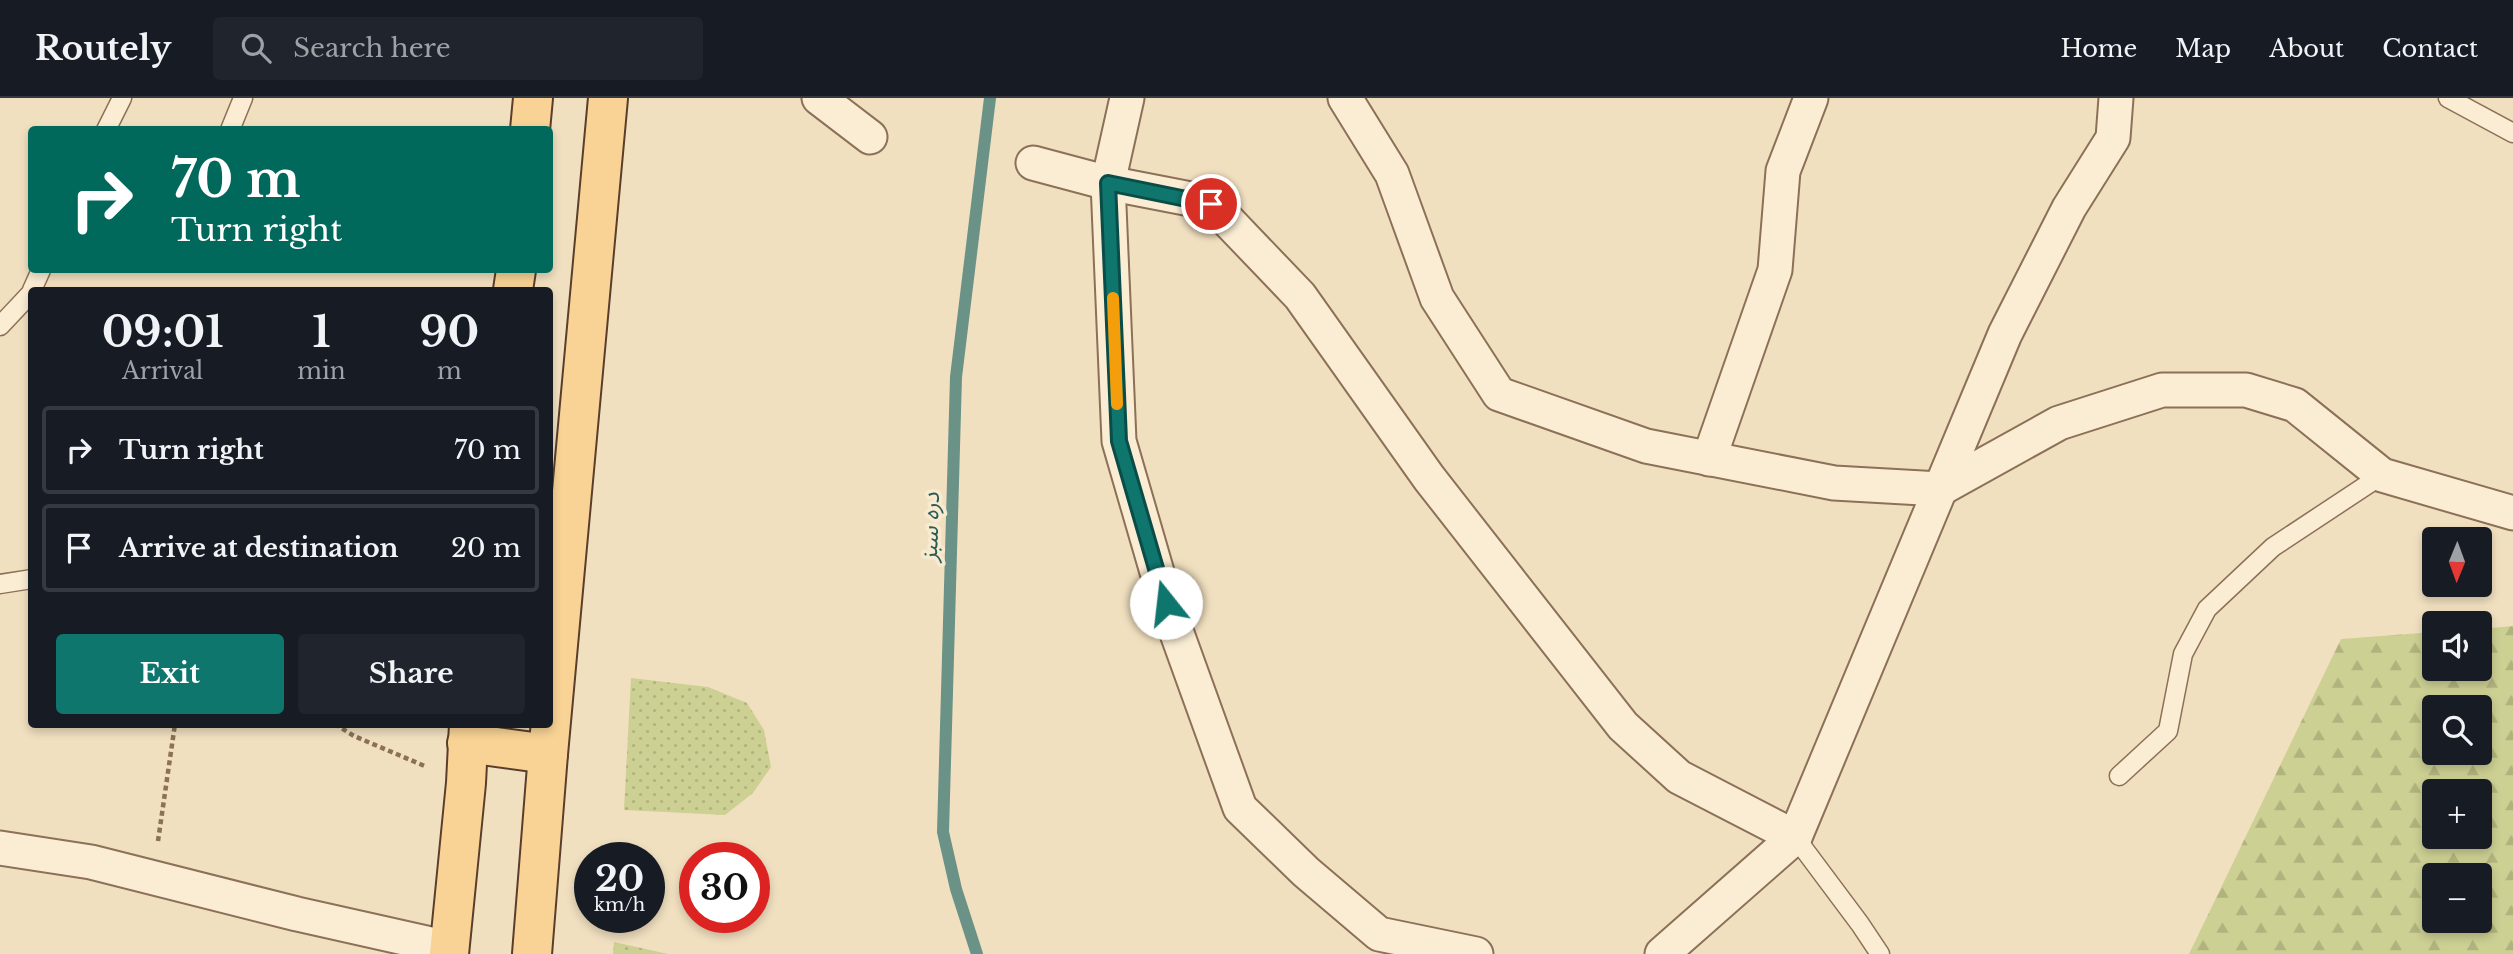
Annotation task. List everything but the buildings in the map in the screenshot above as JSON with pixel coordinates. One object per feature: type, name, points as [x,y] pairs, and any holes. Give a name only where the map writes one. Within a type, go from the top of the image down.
[{"type":"main road","points":[[530,126],[533,98]]},
{"type":"main road","points":[[553,699],[608,98]]},
{"type":"main road","points":[[532,954],[550,728]]},
{"type":"main road","points":[[449,951],[466,783],[468,734],[548,754]]},
{"type":"street","points":[[819,98],[870,137]]},
{"type":"street","points":[[1127,98],[1108,183],[1119,441],[1166,603],[1240,808],[1306,872],[1379,934],[1476,954]]},
{"type":"street","points":[[1345,98],[1392,174],[1437,298],[1499,394],[1646,446],[1834,483],[1940,489],[2059,423],[2162,390],[2246,390],[2295,405],[2382,475],[2513,513]]},
{"type":"street","points":[[1709,459],[1775,270],[1783,171],[1811,98]]},
{"type":"street","points":[[1662,954],[1795,837],[2005,334],[2069,208],[2113,138],[2116,98]]},
{"type":"street","points":[[1033,163],[1108,183],[1211,204],[1300,296],[1429,478],[1623,726],[1679,777],[1795,837]]},
{"type":"street","points":[[0,848],[90,862],[449,951]]},
{"type":"lane","points":[[108,126],[122,98]]},
{"type":"lane","points":[[232,126],[243,98]]},
{"type":"lane","points":[[2448,98],[2513,133]]},
{"type":"lane","points":[[0,326],[28,295]]},
{"type":"lane","points":[[2119,776],[2168,731],[2183,654],[2207,609],[2273,547],[2382,475]]},
{"type":"lane","points":[[0,584],[28,580]]},
{"type":"lane","points":[[1795,837],[1880,954]]},
{"type":"path","points":[[152,877],[174,728]]},
{"type":"path","points":[[341,728],[354,736],[466,783]]},
{"type":"green space","points":[[2513,626],[2513,954],[2189,954],[2341,639],[2422,633],[2422,681],[2492,681],[2492,628]]},
{"type":"green space","points":[[631,678],[708,687],[747,703],[764,730],[771,767],[753,793],[725,815],[624,810]]},
{"type":"green space","points":[[614,942],[668,954],[613,954]]},
{"type":"waterway","name":"دره سبز","points":[[977,954],[956,889],[943,832],[956,377],[990,98]]},
{"type":"slow traffic","points":[[1113,298],[1117,404]]},
{"type":"route","points":[[1166,603],[1119,441],[1108,183],[1211,204]]}]
